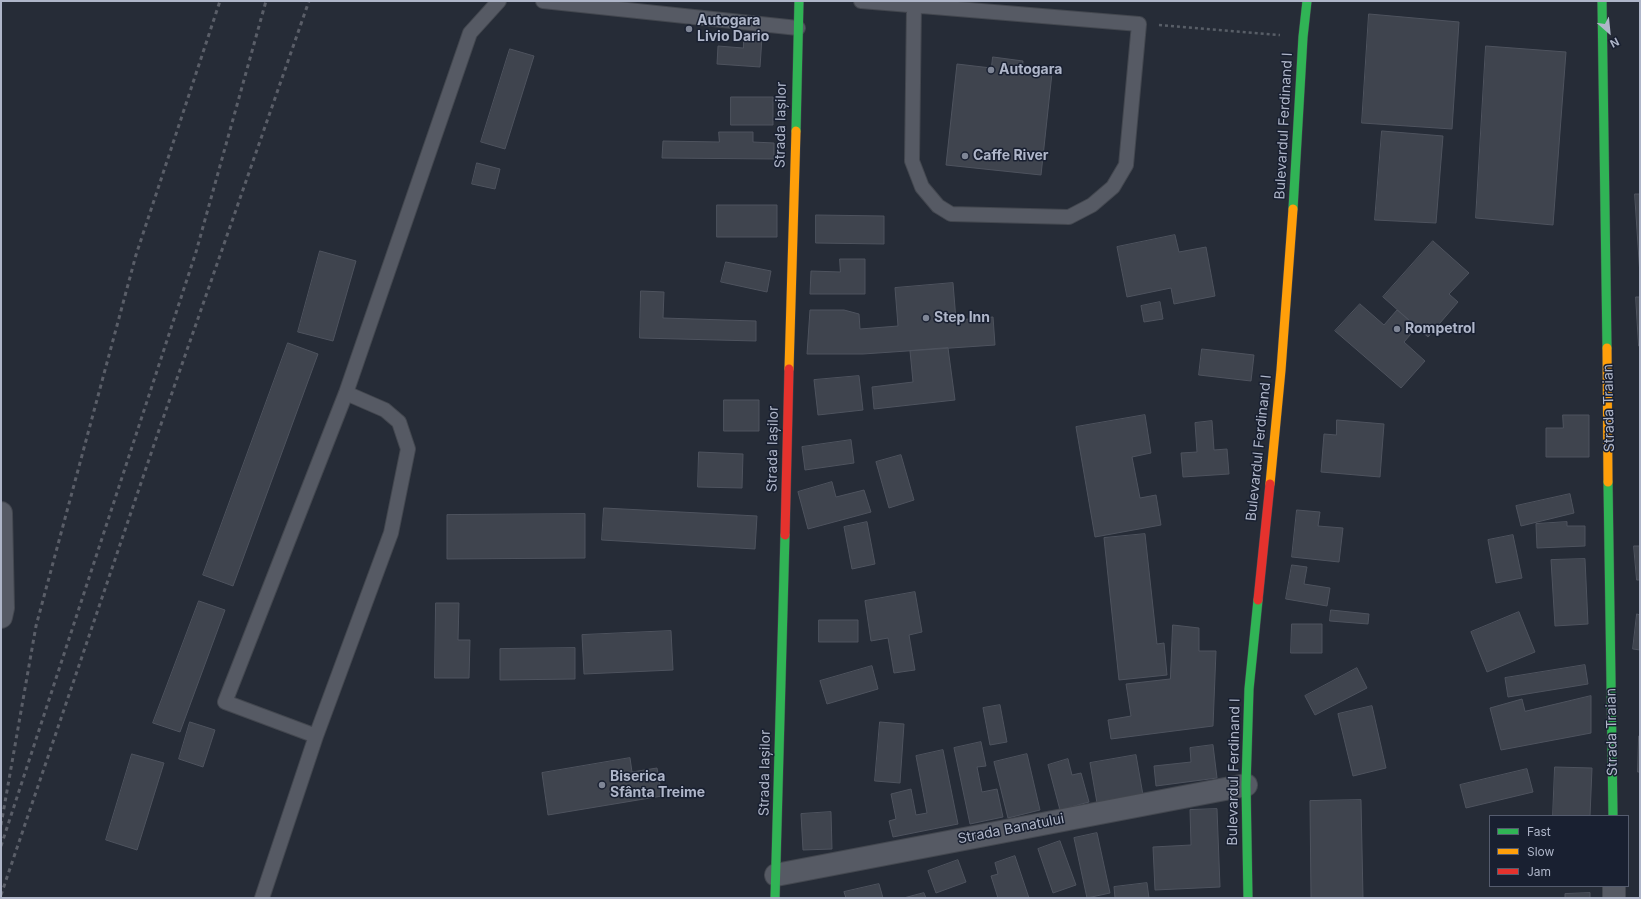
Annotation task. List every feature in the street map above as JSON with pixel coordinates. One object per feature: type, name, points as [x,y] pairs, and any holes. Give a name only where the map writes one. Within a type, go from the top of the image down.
[{"type":"street","name":"Strada Iașilor","points":[[775,898],[798,1]]},
{"type":"street","name":"Bulevardul Ferdinand I","points":[[1248,898],[1246,785],[1249,689],[1292,235],[1303,37],[1307,1]]},
{"type":"street","name":"Strada Traian","points":[[1602,1],[1613,815]]},
{"type":"street","points":[[1,513],[3,608],[1,617]]},
{"type":"street","name":"Strada Banatului","points":[[776,875],[1246,785]]},
{"type":"street","points":[[1614,887],[1614,898]]},
{"type":"lane","points":[[316,736],[225,702],[346,393],[470,33],[499,1]]},
{"type":"lane","points":[[543,1],[798,28]]},
{"type":"lane","points":[[861,1],[1139,24],[1126,165],[1113,187],[1092,205],[1068,217],[951,214],[938,206],[922,187],[912,161],[914,6]]},
{"type":"lane","points":[[262,898],[316,736],[391,533],[408,449],[399,422],[385,410],[346,393]]},
{"type":"path","points":[[1139,24],[1303,37]]},
{"type":"building","points":[[1369,14],[1459,22],[1452,129],[1362,123]]},
{"type":"building","points":[[744,36],[762,37],[760,67],[717,64],[718,46],[743,48]]},
{"type":"building","points":[[1486,46],[1566,52],[1553,225],[1476,218]]},
{"type":"building","points":[[510,49],[534,56],[505,149],[481,142]]},
{"type":"building","points":[[993,57],[1023,61],[1022,70],[1052,73],[1041,175],[946,165],[957,64],[991,68]]},
{"type":"building","points":[[731,97],[773,97],[773,125],[731,125]]},
{"type":"building","points":[[1382,131],[1443,136],[1436,223],[1375,220]]},
{"type":"building","points":[[719,132],[753,132],[753,142],[774,143],[774,159],[662,158],[663,141],[719,142]]},
{"type":"building","points":[[477,163],[500,169],[495,189],[472,184]]},
{"type":"building","points":[[1635,194],[1640,194],[1640,275]]},
{"type":"building","points":[[717,205],[777,205],[777,237],[717,237]]},
{"type":"building","points":[[816,215],[884,216],[884,244],[816,243]]},
{"type":"building","points":[[1175,235],[1179,252],[1206,247],[1215,296],[1174,304],[1171,288],[1127,297],[1117,247]]},
{"type":"building","points":[[1433,241],[1469,273],[1449,294],[1458,302],[1428,337],[1383,297]]},
{"type":"building","points":[[320,251],[356,261],[333,341],[298,332]]},
{"type":"building","points":[[840,259],[865,259],[865,294],[810,294],[811,271],[840,272]]},
{"type":"building","points":[[726,262],[771,271],[767,292],[721,282]]},
{"type":"building","name":"Step Inn","points":[[953,283],[956,320],[993,317],[995,345],[863,354],[807,354],[810,310],[844,310],[859,314],[860,329],[898,326],[895,288]]},
{"type":"building","points":[[641,291],[664,292],[663,318],[756,321],[756,341],[640,338]]},
{"type":"building","points":[[1636,297],[1640,297],[1640,346],[1639,346]]},
{"type":"building","points":[[1160,302],[1163,319],[1144,322],[1141,306]]},
{"type":"building","points":[[1360,304],[1384,325],[1397,310],[1417,327],[1404,342],[1425,361],[1401,388],[1335,331]]},
{"type":"building","points":[[288,343],[318,354],[233,586],[203,575]]},
{"type":"building","points":[[948,348],[955,400],[874,409],[872,387],[913,382],[910,351]]},
{"type":"building","points":[[1202,349],[1254,355],[1251,381],[1199,375]]},
{"type":"building","points":[[859,376],[863,410],[818,415],[814,380]]},
{"type":"building","points":[[724,400],[759,400],[759,431],[724,431]]},
{"type":"building","points":[[1145,415],[1151,453],[1132,457],[1140,498],[1156,495],[1161,525],[1095,537],[1076,427]]},
{"type":"building","points":[[1563,415],[1589,415],[1589,457],[1546,457],[1546,428],[1563,428]]},
{"type":"building","points":[[1337,420],[1384,424],[1380,477],[1321,472],[1324,434],[1336,435]]},
{"type":"building","points":[[1212,421],[1214,450],[1227,449],[1229,474],[1183,477],[1181,453],[1197,452],[1195,423]]},
{"type":"building","points":[[851,440],[854,463],[805,470],[802,447]]},
{"type":"building","points":[[699,452],[743,454],[742,488],[698,487]]},
{"type":"building","points":[[901,455],[914,500],[889,508],[876,462]]},
{"type":"building","points":[[832,482],[836,497],[864,490],[871,512],[808,529],[798,492]]},
{"type":"building","points":[[1570,494],[1574,513],[1521,526],[1516,506]]},
{"type":"building","points":[[604,508],[757,516],[755,549],[602,540]]},
{"type":"building","points":[[1297,510],[1320,512],[1318,526],[1343,528],[1339,562],[1292,557]]},
{"type":"building","points":[[585,514],[585,558],[447,559],[447,515]]},
{"type":"building","points":[[867,522],[875,564],[852,569],[844,527]]},
{"type":"building","points":[[1567,522],[1567,526],[1585,526],[1585,546],[1537,548],[1536,524]]},
{"type":"building","points":[[1145,534],[1157,644],[1164,643],[1167,675],[1119,680],[1104,538]]},
{"type":"building","points":[[1513,535],[1522,578],[1496,583],[1488,540]]},
{"type":"building","points":[[1634,546],[1640,546],[1640,580],[1637,580]]},
{"type":"building","points":[[1585,559],[1588,624],[1555,626],[1551,560]]},
{"type":"building","points":[[1292,565],[1307,567],[1304,584],[1330,588],[1327,606],[1286,599]]},
{"type":"building","points":[[915,592],[922,632],[909,635],[915,670],[894,673],[888,638],[871,641],[865,601]]},
{"type":"building","points":[[199,601],[225,610],[180,732],[153,723]]},
{"type":"building","points":[[436,603],[459,603],[458,640],[470,640],[469,678],[435,678]]},
{"type":"building","points":[[1331,610],[1369,614],[1368,624],[1330,621]]},
{"type":"building","points":[[1519,612],[1535,652],[1487,672],[1471,632]]},
{"type":"building","points":[[1637,614],[1640,615],[1640,650],[1633,649]]},
{"type":"building","points":[[819,620],[858,620],[858,642],[819,642]]},
{"type":"building","points":[[1292,624],[1322,624],[1322,653],[1291,653]]},
{"type":"building","points":[[1173,625],[1199,628],[1199,651],[1216,651],[1213,726],[1111,739],[1108,720],[1131,716],[1126,684],[1170,679]]},
{"type":"building","points":[[671,631],[673,670],[584,674],[582,635]]},
{"type":"building","points":[[575,648],[575,679],[500,680],[500,649]]},
{"type":"building","points":[[1585,665],[1588,684],[1508,697],[1505,678]]},
{"type":"building","points":[[872,666],[878,689],[827,704],[820,681]]},
{"type":"building","points":[[1357,668],[1367,688],[1315,715],[1305,696]]},
{"type":"building","points":[[1591,696],[1591,733],[1501,750],[1490,708],[1522,699],[1525,711]]},
{"type":"building","points":[[1000,705],[1007,742],[990,745],[983,708]]},
{"type":"building","points":[[1372,706],[1386,768],[1353,776],[1338,714]]},
{"type":"building","points":[[190,722],[215,730],[203,767],[179,759]]},
{"type":"building","points":[[880,722],[904,724],[900,783],[875,781]]},
{"type":"building","points":[[1639,736],[1640,772],[1638,772]]},
{"type":"building","points":[[981,742],[986,766],[977,767],[982,792],[997,789],[1003,817],[970,824],[954,748]]},
{"type":"building","points":[[1213,745],[1217,778],[1156,786],[1154,766],[1191,762],[1190,748]]},
{"type":"building","points":[[943,750],[958,824],[893,837],[889,821],[896,819],[891,794],[911,789],[916,815],[927,813],[916,756]]},
{"type":"building","points":[[132,754],[164,763],[137,850],[106,840]]},
{"type":"building","points":[[1027,754],[1040,810],[1008,818],[994,762]]},
{"type":"building","points":[[1136,755],[1143,795],[1097,803],[1090,763]]},
{"type":"building","name":"Biserica Sfânta Treime","points":[[630,758],[632,772],[657,768],[662,796],[548,815],[542,773]]},
{"type":"building","points":[[1068,759],[1072,775],[1081,773],[1089,802],[1060,810],[1048,765]]},
{"type":"building","points":[[1555,767],[1592,768],[1590,815],[1553,815]]},
{"type":"building","points":[[1527,769],[1533,792],[1466,808],[1460,785]]},
{"type":"building","points":[[1361,800],[1363,898],[1311,898],[1310,801]]},
{"type":"building","points":[[1217,809],[1220,887],[1155,890],[1153,847],[1191,845],[1190,810]]},
{"type":"building","points":[[831,812],[832,849],[803,850],[801,814]]},
{"type":"building","points":[[1097,833],[1110,893],[1087,898],[1074,838]]},
{"type":"building","points":[[1060,841],[1076,885],[1053,893],[1038,849]]},
{"type":"building","points":[[1015,856],[1029,898],[998,898],[991,876],[998,874],[995,863]]},
{"type":"building","points":[[958,860],[966,882],[936,893],[928,871]]},
{"type":"building","points":[[1147,883],[1149,898],[1115,898],[1114,887]]},
{"type":"building","points":[[879,884],[883,898],[846,898],[844,892]]},
{"type":"building","points":[[924,893],[926,898],[904,898]]},
{"type":"building","points":[[1590,893],[1590,898],[1565,898],[1565,894]]},
{"type":"railway","points":[[1,825],[36,626],[136,255],[220,1]]},
{"type":"railway","points":[[1,846],[196,252],[266,1]]},
{"type":"railway","points":[[1,895],[159,430],[309,1]]},
{"type":"traffic: fast","points":[[796,131],[799,1]]},
{"type":"traffic: fast","points":[[1293,209],[1303,37],[1307,1]]},
{"type":"traffic: fast","points":[[1602,1],[1607,348]]},
{"type":"traffic: fast","points":[[1608,482],[1613,815]]},
{"type":"traffic: fast","points":[[775,898],[785,535]]},
{"type":"traffic: fast","points":[[1248,898],[1246,785],[1249,689],[1258,600]]},
{"type":"traffic: slow","points":[[789,369],[796,131]]},
{"type":"traffic: slow","points":[[1270,484],[1281,370],[1293,209]]},
{"type":"traffic: slow","points":[[1607,348],[1608,482]]},
{"type":"traffic: jam","points":[[785,535],[789,369]]},
{"type":"traffic: jam","points":[[1258,600],[1270,484]]},
{"type":"place","name":"Autogara Livio Dario","points":[[689,29]]},
{"type":"place","name":"Autogara","points":[[991,70]]},
{"type":"place","name":"Caffe River","points":[[965,156]]},
{"type":"place","name":"Step Inn","points":[[926,318]]},
{"type":"place","name":"Rompetrol","points":[[1397,329]]},
{"type":"place","name":"Biserica Sfânta Treime","points":[[602,785]]}]
